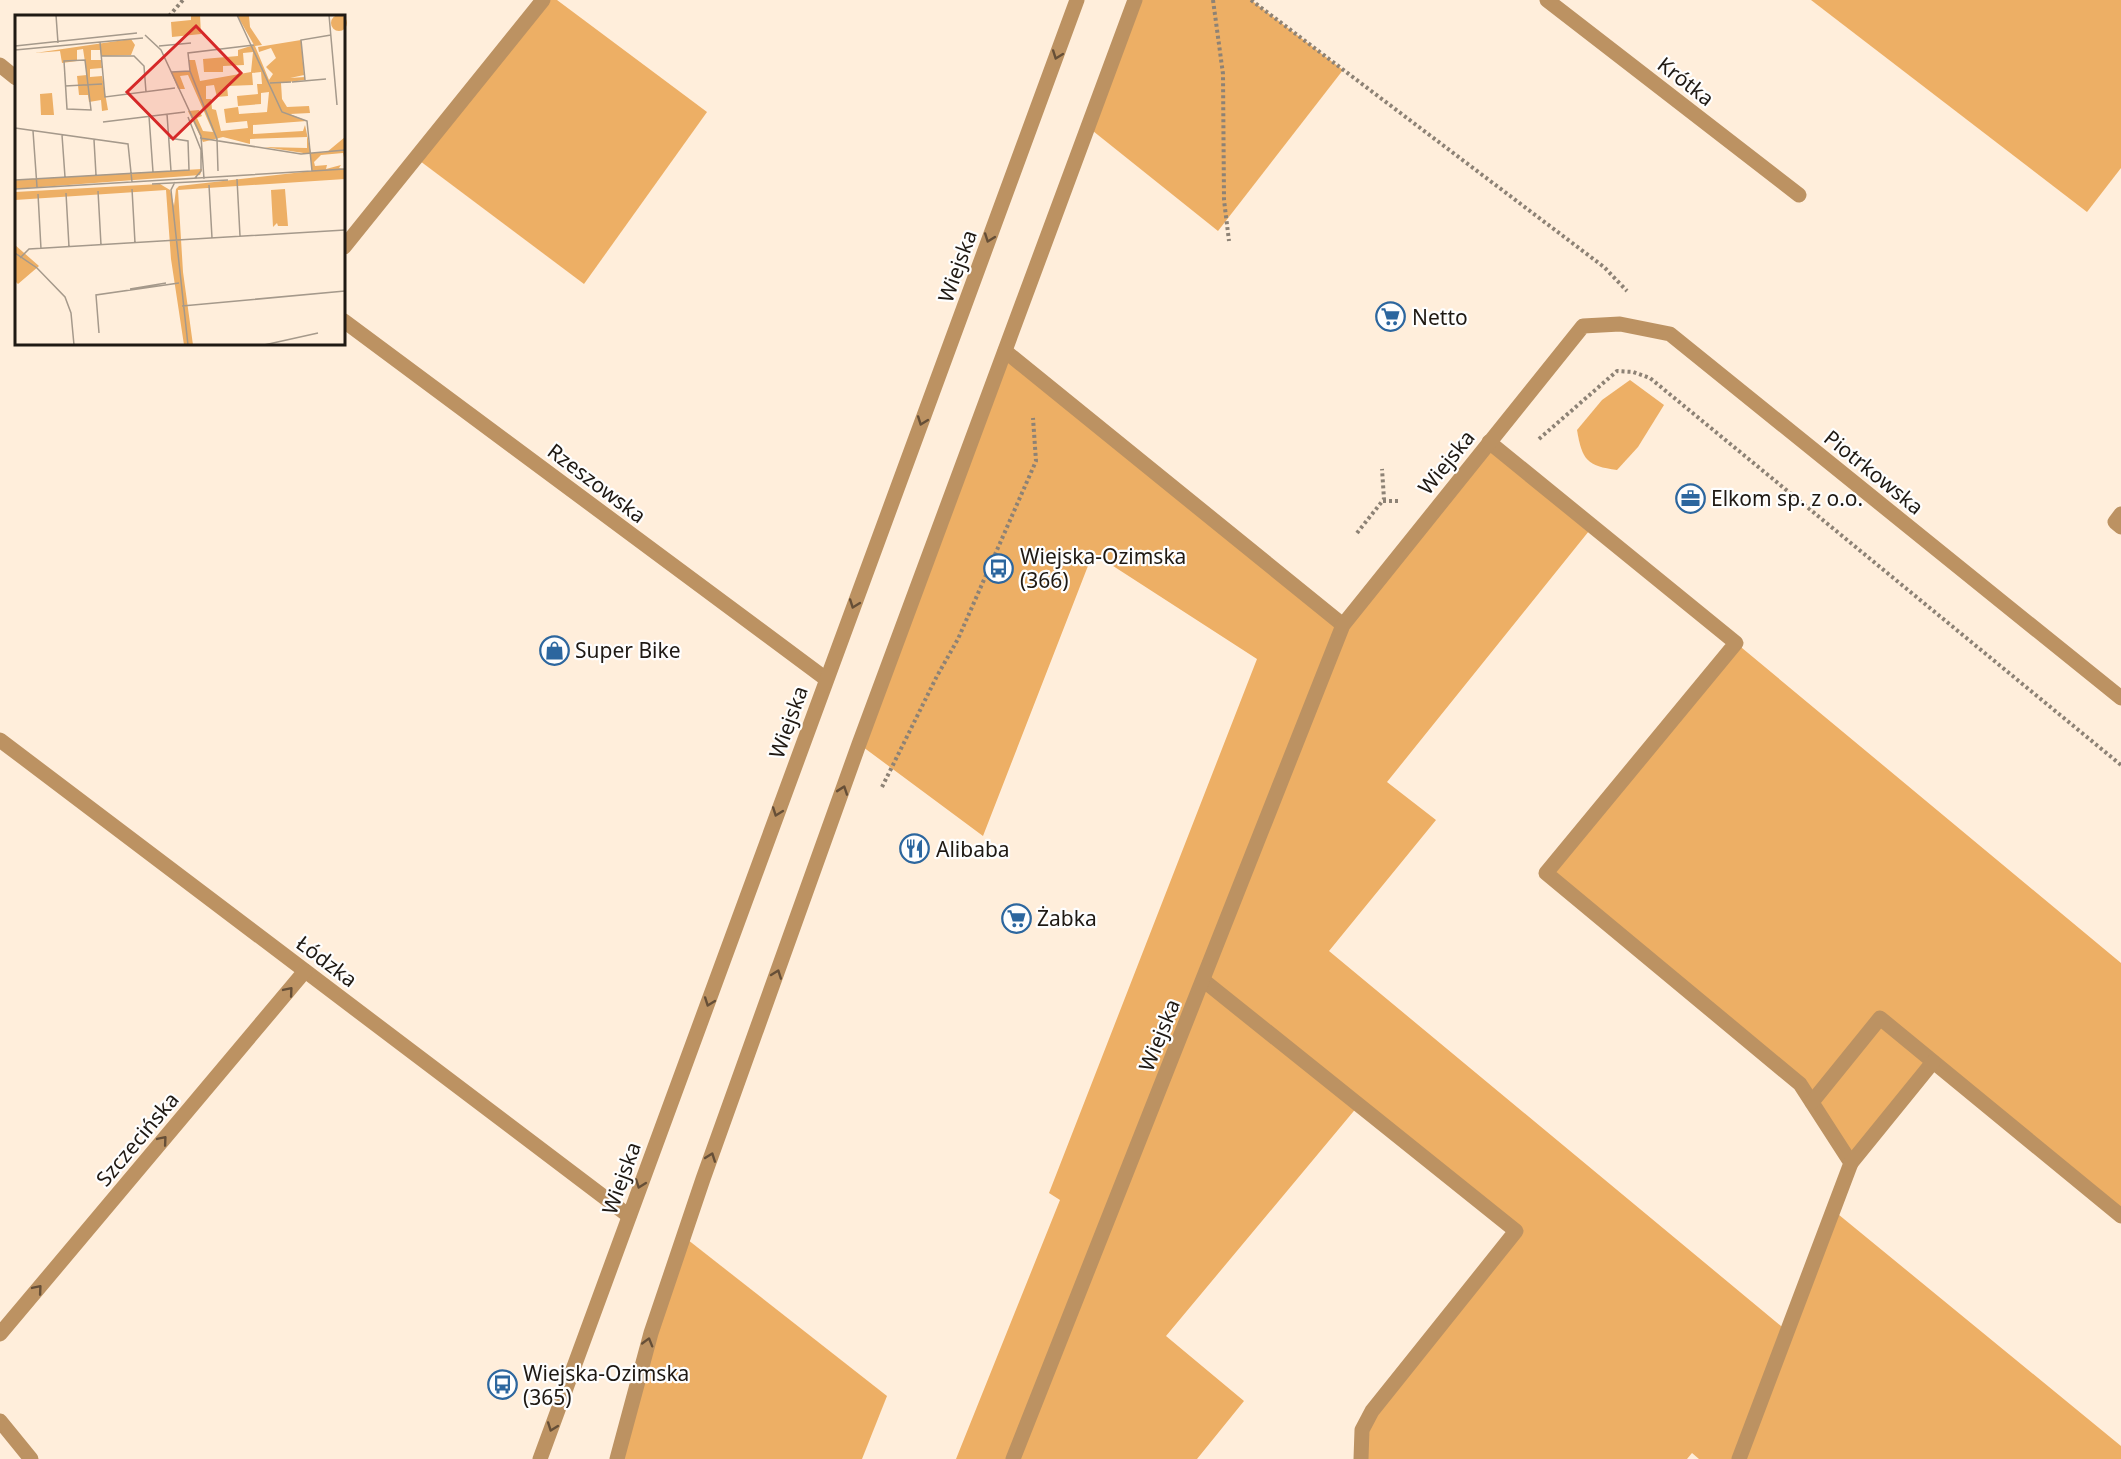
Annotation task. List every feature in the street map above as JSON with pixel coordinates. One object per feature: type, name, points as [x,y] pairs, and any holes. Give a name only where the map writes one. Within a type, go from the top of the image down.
[{"type":"street","points":[[345,246],[543,0]]},
{"type":"street","name":"Wiejska","points":[[540,1459],[1077,0]]},
{"type":"street","points":[[616,1459],[651,1333],[686,1227],[859,744],[1135,0]]},
{"type":"street","name":"Krótka","points":[[1547,0],[1799,195]]},
{"type":"street","points":[[0,65],[15,77]]},
{"type":"street","name":"Rzeszowska","points":[[345,322],[826,678]]},
{"type":"street","name":"Piotrkowska","points":[[1583,326],[1620,324],[1670,334],[2121,698]]},
{"type":"street","name":"Wiejska","points":[[1013,1459],[1343,625],[1583,326]]},
{"type":"street","points":[[1005,351],[1343,625]]},
{"type":"street","points":[[1490,442],[1736,643],[1546,873],[1800,1084],[1851,1163]]},
{"type":"street","points":[[2121,514],[2115,522],[2121,526]]},
{"type":"street","name":"Łódzka","points":[[0,740],[629,1216]]},
{"type":"street","name":"Szczecińska","points":[[0,1334],[305,971]]},
{"type":"street","points":[[1203,980],[1516,1231],[1372,1411],[1362,1430],[1361,1459]]},
{"type":"street","points":[[1812,1102],[1880,1018],[2121,1216]]},
{"type":"street","points":[[1739,1459],[1851,1163],[1933,1062]]},
{"type":"street","points":[[0,1421],[31,1459]]},
{"type":"path","points":[[170,15],[183,0]]},
{"type":"path","points":[[1213,0],[1223,74],[1224,200],[1229,241]]},
{"type":"path","points":[[1251,0],[1604,267]]},
{"type":"path","points":[[1513,462],[1617,371],[1633,372],[1650,378],[2121,765]]},
{"type":"path","points":[[879,794],[937,676],[958,639],[1036,461],[1029,372]]},
{"type":"path","points":[[1357,533],[1384,499],[1382,469]]},
{"type":"shaded area","points":[[543,0],[557,0],[707,112],[584,284],[416,158]]},
{"type":"shaded area","points":[[1135,0],[1251,0],[1343,70],[1218,231],[1088,127]]},
{"type":"shaded area","points":[[1811,0],[2121,0],[2121,168],[2087,212]]},
{"type":"shaded area","points":[[1005,351],[1343,625],[1489,442],[1593,526],[1387,782],[1436,820],[1329,951],[1787,1331],[1833,1210],[2121,1446],[2121,1459],[1699,1459],[1692,1453],[1687,1459],[1361,1459],[1362,1430],[1515,1231],[1358,1106],[1166,1336],[1244,1401],[1197,1459],[956,1459],[1060,1200],[1049,1193],[1257,659],[1093,553],[983,836],[859,744]]},
{"type":"shaded area","points":[[1630,380],[1664,405],[1638,447],[1617,470],[1599,466],[1584,455],[1577,430],[1602,400]]},
{"type":"shaded area","points":[[1736,643],[2121,963],[2121,1216],[1933,1062],[1851,1163],[1812,1102],[1546,873]]},
{"type":"shaded area","points":[[683,1236],[887,1396],[862,1459],[617,1459]]},
{"type":"place","name":"Netto","points":[[1391,317]]},
{"type":"place","name":"Elkom sp. z o.o.","points":[[1690,498]]},
{"type":"place","name":"Wiejska-Ozimska (366)","points":[[999,568]]},
{"type":"place","name":"Super Bike","points":[[554,650]]},
{"type":"place","name":"Alibaba","points":[[915,849]]},
{"type":"place","name":"Żabka","points":[[1016,918]]},
{"type":"place","name":"Wiejska-Ozimska (365)","points":[[502,1385]]}]
